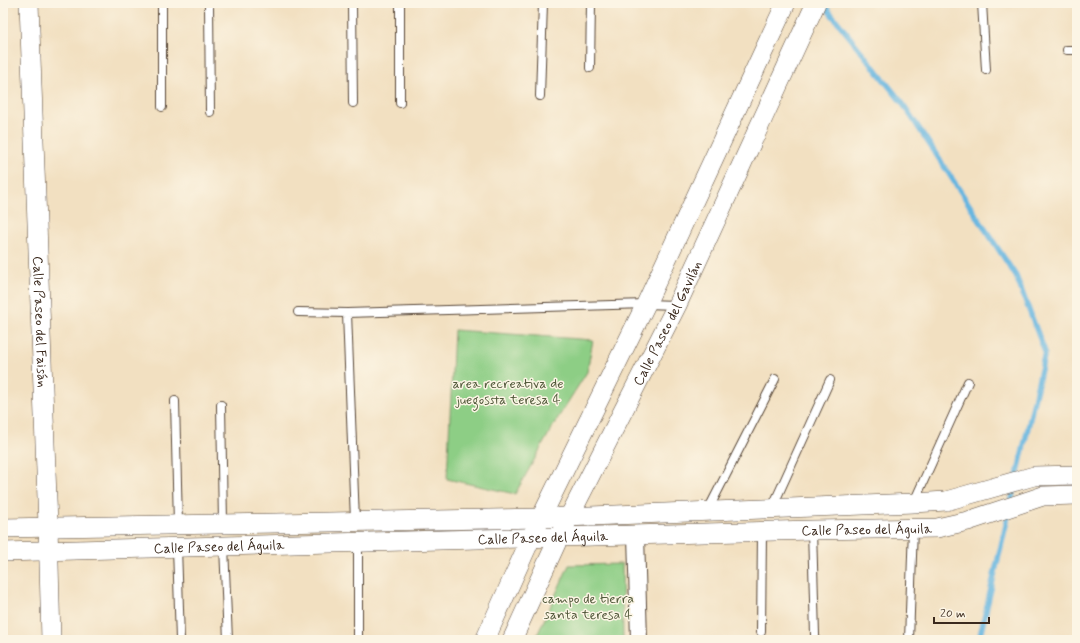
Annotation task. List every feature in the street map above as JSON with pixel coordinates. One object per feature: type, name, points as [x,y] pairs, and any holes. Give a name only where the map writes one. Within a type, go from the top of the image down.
[{"type":"street","name":"Calle Paseo del Faisán","points":[[29,3],[51,640]]},
{"type":"street","name":"Calle Paseo del Gavilán","points":[[485,640],[531,538],[646,304],[786,3]]},
{"type":"street","name":"Calle Paseo del Gavilán","points":[[512,640],[559,537],[677,305],[816,3]]},
{"type":"street","name":"Calle Paseo del Águila","points":[[3,528],[541,518],[708,510],[914,503],[946,500],[1034,476],[1077,475]]},
{"type":"street","name":"Calle Paseo del Águila","points":[[3,552],[48,552],[177,547],[812,530],[937,528],[968,522],[1043,496],[1077,495]]},
{"type":"street","points":[[636,535],[639,640]]},
{"type":"lane","points":[[162,3],[162,107]]},
{"type":"lane","points":[[209,3],[210,112]]},
{"type":"lane","points":[[352,3],[353,103]]},
{"type":"lane","points":[[400,3],[400,103]]},
{"type":"lane","points":[[540,96],[544,3]]},
{"type":"lane","points":[[590,68],[591,3]]},
{"type":"lane","points":[[982,3],[986,70]]},
{"type":"lane","points":[[1067,50],[1077,50]]},
{"type":"lane","points":[[298,312],[347,313],[646,304],[677,305]]},
{"type":"lane","points":[[347,313],[355,521]]},
{"type":"lane","points":[[708,510],[775,379]]},
{"type":"lane","points":[[772,508],[830,380]]},
{"type":"lane","points":[[914,503],[968,382]]},
{"type":"lane","points":[[175,401],[178,524]]},
{"type":"lane","points":[[221,405],[223,523]]},
{"type":"lane","points":[[909,640],[913,528]]},
{"type":"lane","points":[[812,530],[815,635]]},
{"type":"lane","points":[[761,632],[762,532]]},
{"type":"lane","points":[[358,543],[358,640]]},
{"type":"lane","points":[[224,546],[228,640]]},
{"type":"lane","points":[[177,547],[180,640]]},
{"type":"green space","name":"area recreativa de juegossta teresa 4","points":[[454,330],[593,340],[587,372],[556,421],[515,494],[447,479]]},
{"type":"green space","name":"campo de tierra santa teresa 4","points":[[622,564],[623,640],[535,640],[569,565]]},
{"type":"waterway","points":[[825,6],[903,104],[1016,276],[1045,352],[1011,503]]},
{"type":"waterway","points":[[979,640],[1009,512]]}]
